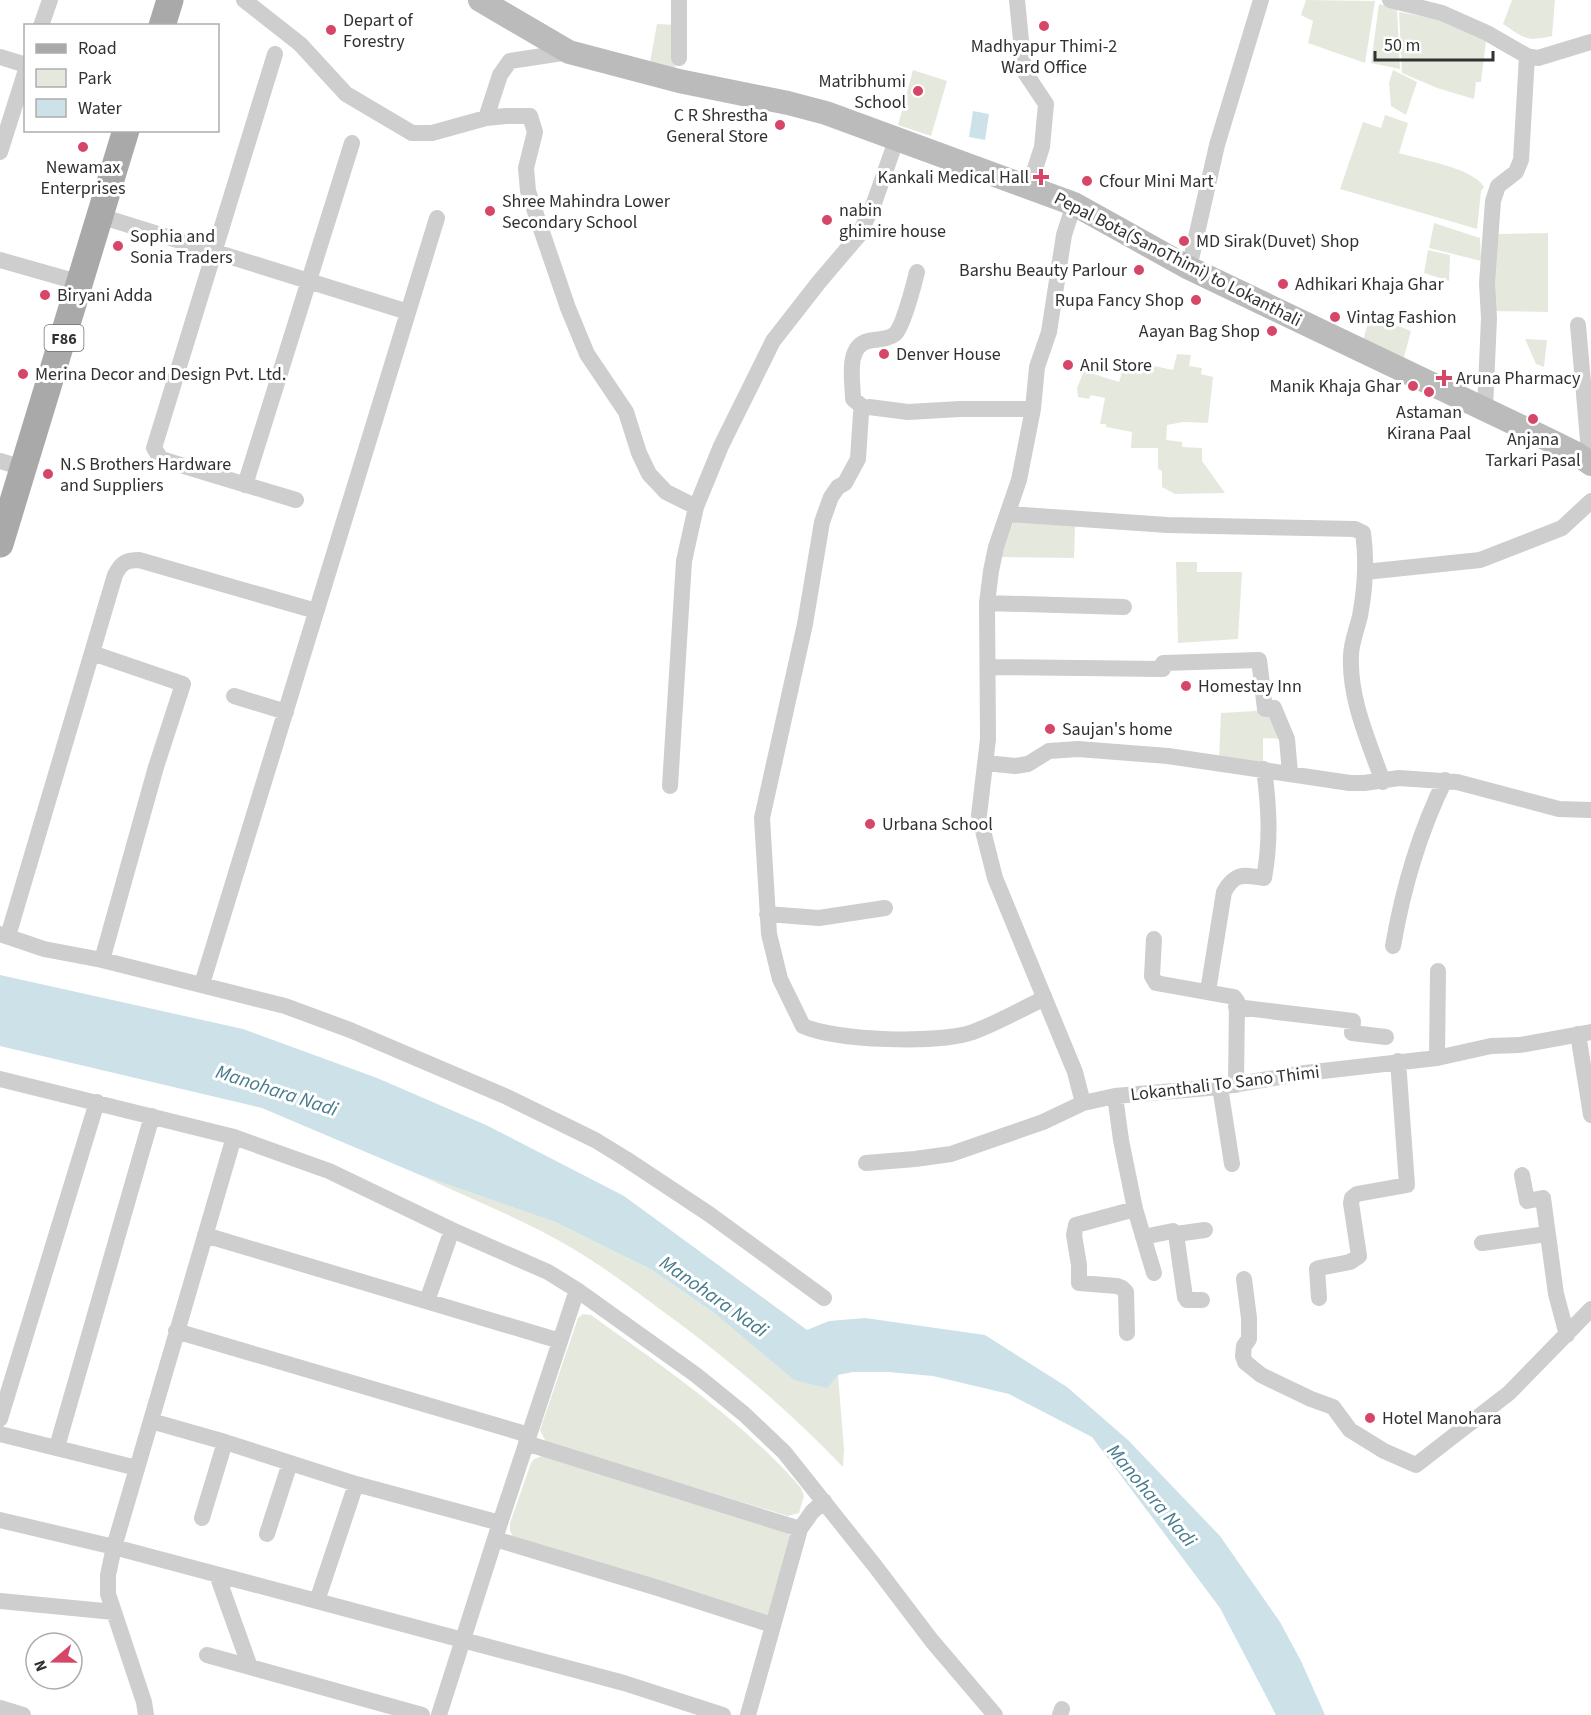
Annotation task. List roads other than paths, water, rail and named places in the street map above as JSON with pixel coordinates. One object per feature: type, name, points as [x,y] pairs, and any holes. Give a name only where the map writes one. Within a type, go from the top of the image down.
[{"type":"main road","points":[[163,24],[170,0]]},
{"type":"main road","name":"Pepal Bota(SanoThimi) to Lokanthali","points":[[480,0],[569,52],[679,81],[788,102],[897,138],[1074,204],[1189,268],[1485,409],[1577,454],[1590,464]]},
{"type":"main road","name":"F86","points":[[0,544],[11,464],[81,283],[125,132]]},
{"type":"street","points":[[42,24],[50,0]]},
{"type":"street","points":[[244,0],[300,44],[346,94],[412,132],[432,133],[486,118],[530,116],[535,132],[526,168],[528,191],[568,308],[587,354],[626,412],[639,453],[649,474],[666,492],[696,507]]},
{"type":"street","points":[[679,0],[679,58]]},
{"type":"street","points":[[1017,0],[1024,72],[1046,104],[1042,147],[1029,187]]},
{"type":"street","points":[[1189,268],[1217,145],[1261,0]]},
{"type":"street","points":[[1390,0],[1442,13],[1487,33],[1527,56],[1538,58],[1591,42]]},
{"type":"street","points":[[486,118],[500,75],[510,61],[569,52]]},
{"type":"street","points":[[275,54],[154,448],[161,459],[296,500]]},
{"type":"street","points":[[1485,409],[1489,318],[1487,283],[1493,201],[1498,186],[1516,172],[1521,160],[1527,56]]},
{"type":"street","points":[[0,57],[24,64]]},
{"type":"street","points":[[0,152],[24,76]]},
{"type":"street","points":[[670,786],[684,561],[696,507],[724,438],[773,341],[859,235],[874,203],[897,138]]},
{"type":"street","points":[[245,485],[352,143]]},
{"type":"street","points":[[1074,204],[1064,235],[1049,332],[1037,367],[1033,409],[1019,480],[996,547],[987,603],[988,739],[979,815],[986,847],[1005,904],[1075,1072],[1083,1103]]},
{"type":"street","points":[[100,216],[408,312]]},
{"type":"street","points":[[202,984],[437,218]]},
{"type":"street","points":[[0,260],[81,283]]},
{"type":"street","points":[[864,408],[854,399],[852,362],[855,352],[861,344],[888,338],[898,331],[912,294],[917,272]]},
{"type":"street","points":[[1578,325],[1590,464]]},
{"type":"street","points":[[864,408],[908,412],[1033,409]]},
{"type":"street","points":[[864,408],[861,413],[858,459],[845,483],[838,487],[831,497],[822,522],[805,624],[762,818],[767,914],[771,944],[780,979],[802,1026],[810,1030],[833,1034],[890,1040],[972,1032],[1044,996]]},
{"type":"street","points":[[1365,572],[1480,560],[1563,528],[1591,501]]},
{"type":"street","points":[[1009,514],[1167,525],[1356,529],[1363,533],[1365,572],[1360,615],[1350,655],[1351,672],[1355,697],[1383,782]]},
{"type":"street","points":[[316,611],[139,560],[128,560],[120,566],[115,575],[4,935],[44,949],[102,960],[285,1006],[350,1030],[507,1097],[595,1140],[709,1214],[824,1298]]},
{"type":"street","points":[[987,603],[1124,607]]},
{"type":"street","points":[[92,653],[183,684],[156,767],[102,960]]},
{"type":"street","points":[[988,667],[1163,669],[1163,663],[1258,660],[1265,709],[1274,708],[1287,739],[1290,773]]},
{"type":"street","points":[[234,696],[286,712]]},
{"type":"street","points":[[986,763],[1015,766],[1028,764],[1049,751],[1078,749],[1168,756],[1350,783],[1383,782],[1399,778],[1445,780],[1559,809],[1591,810]]},
{"type":"street","points":[[1208,991],[1224,891],[1230,881],[1238,876],[1264,878],[1268,857],[1269,821],[1264,769]]},
{"type":"street","points":[[1393,946],[1405,885],[1417,843],[1445,780]]},
{"type":"street","points":[[767,914],[819,918],[885,908]]},
{"type":"street","points":[[1154,939],[1152,976],[1156,983],[1208,991],[1234,997],[1237,1001],[1228,1086],[1232,1164]]},
{"type":"street","points":[[1437,1058],[1438,971]]},
{"type":"street","points":[[1236,1007],[1353,1021],[1352,1034],[1386,1037]]},
{"type":"street","points":[[1584,1033],[1591,1115]]},
{"type":"street","name":"Lokanthali To Sano Thimi","points":[[866,1163],[951,1154],[1043,1122],[1083,1103],[1115,1096],[1228,1086],[1305,1073],[1437,1058],[1491,1046],[1520,1045],[1584,1033]]},
{"type":"street","points":[[1319,1298],[1317,1269],[1350,1262],[1359,1256],[1350,1203],[1352,1198],[1357,1194],[1407,1185],[1398,1061]]},
{"type":"street","points":[[1,1084],[98,1102],[234,1137],[329,1172],[548,1272],[577,1290],[653,1343],[744,1414],[784,1452],[932,1641],[995,1715]]},
{"type":"street","points":[[1115,1096],[1135,1209],[1154,1274]]},
{"type":"street","points":[[0,1419],[98,1102]]},
{"type":"street","points":[[57,1447],[152,1116]]},
{"type":"street","points":[[146,1715],[144,1702],[108,1594],[108,1575],[136,1468],[234,1137]]},
{"type":"street","points":[[1522,1175],[1527,1200],[1544,1198],[1556,1294],[1567,1335]]},
{"type":"street","points":[[1127,1333],[1126,1292],[1117,1286],[1079,1283],[1079,1265],[1074,1235],[1077,1225],[1135,1209]]},
{"type":"street","points":[[427,1301],[452,1230]]},
{"type":"street","points":[[1143,1237],[1173,1231],[1176,1234],[1205,1230]]},
{"type":"street","points":[[1176,1234],[1185,1297],[1187,1300],[1202,1300]]},
{"type":"street","points":[[1482,1243],[1547,1234]]},
{"type":"street","points":[[205,1235],[560,1341]]},
{"type":"street","points":[[1244,1279],[1249,1318],[1249,1340],[1244,1346],[1243,1356],[1245,1362],[1261,1375],[1333,1407],[1350,1430],[1384,1451],[1416,1465],[1509,1393],[1591,1309]]},
{"type":"street","points":[[440,1715],[497,1531],[577,1290]]},
{"type":"street","points":[[176,1331],[528,1439],[800,1529]]},
{"type":"street","points":[[151,1421],[356,1484],[772,1625]]},
{"type":"street","points":[[0,1434],[136,1468]]},
{"type":"street","points":[[202,1518],[225,1442]]},
{"type":"street","points":[[267,1534],[290,1463]]},
{"type":"street","points":[[317,1601],[356,1484]]},
{"type":"street","points":[[748,1715],[800,1529],[812,1512],[824,1501]]},
{"type":"street","points":[[0,1520],[114,1547],[624,1683],[723,1715]]},
{"type":"street","points":[[217,1575],[249,1667]]},
{"type":"street","points":[[0,1601],[114,1612]]},
{"type":"street","points":[[207,1655],[422,1715]]},
{"type":"street","points":[[0,1708],[23,1715]]},
{"type":"water","points":[[973,111],[989,114],[985,140],[969,137]]},
{"type":"water","name":"Manohara Nadi","points":[[0,975],[243,1029],[377,1078],[486,1125],[624,1196],[807,1330],[829,1321],[865,1318],[985,1335],[1067,1387],[1128,1440],[1220,1536],[1280,1622],[1301,1661],[1325,1715],[1276,1715],[1220,1608],[1092,1437],[1009,1394],[933,1376],[853,1372],[838,1375],[827,1388],[794,1380],[717,1315],[652,1270],[555,1222],[420,1175],[262,1108],[0,1046]]},
{"type":"place","name":"Madhyapur Thimi-2 Ward Office","points":[[1044,26]]},
{"type":"place","name":"Depart of Forestry","points":[[331,30]]},
{"type":"place","name":"Matribhumi School","points":[[918,91]]},
{"type":"place","name":"C R Shrestha General Store","points":[[780,125]]},
{"type":"place","name":"Newamax Enterprises","points":[[83,147]]},
{"type":"place","name":"Kankali Medical Hall","points":[[1041,177]]},
{"type":"place","name":"Cfour Mini Mart","points":[[1087,181]]},
{"type":"place","name":"Shree Mahindra Lower Secondary School","points":[[490,211]]},
{"type":"place","name":"nabin ghimire house","points":[[827,220]]},
{"type":"place","name":"MD Sirak(Duvet) Shop","points":[[1184,241]]},
{"type":"place","name":"Sophia and Sonia Traders","points":[[118,246]]},
{"type":"place","name":"Barshu Beauty Parlour","points":[[1139,270]]},
{"type":"place","name":"Adhikari Khaja Ghar","points":[[1283,284]]},
{"type":"place","name":"Biryani Adda","points":[[45,295]]},
{"type":"place","name":"Rupa Fancy Shop","points":[[1196,300]]},
{"type":"place","name":"Vintag Fashion","points":[[1335,317]]},
{"type":"place","name":"Aayan Bag Shop","points":[[1272,331]]},
{"type":"place","name":"Denver House","points":[[884,354]]},
{"type":"place","name":"Anil Store","points":[[1068,365]]},
{"type":"place","name":"Merina Decor and Design Pvt. Ltd.","points":[[23,374]]},
{"type":"place","name":"Aruna Pharmacy","points":[[1444,378]]},
{"type":"place","name":"Manik Khaja Ghar","points":[[1413,386]]},
{"type":"place","name":"Astaman Kirana Paal","points":[[1429,392]]},
{"type":"place","name":"Anjana Tarkari Pasal","points":[[1533,419]]},
{"type":"place","name":"N.S Brothers Hardware and Suppliers","points":[[48,474]]},
{"type":"place","name":"Homestay Inn","points":[[1186,686]]},
{"type":"place","name":"Saujan's home","points":[[1050,729]]},
{"type":"place","name":"Urbana School","points":[[870,824]]},
{"type":"place","name":"Hotel Manohara","points":[[1370,1418]]}]
